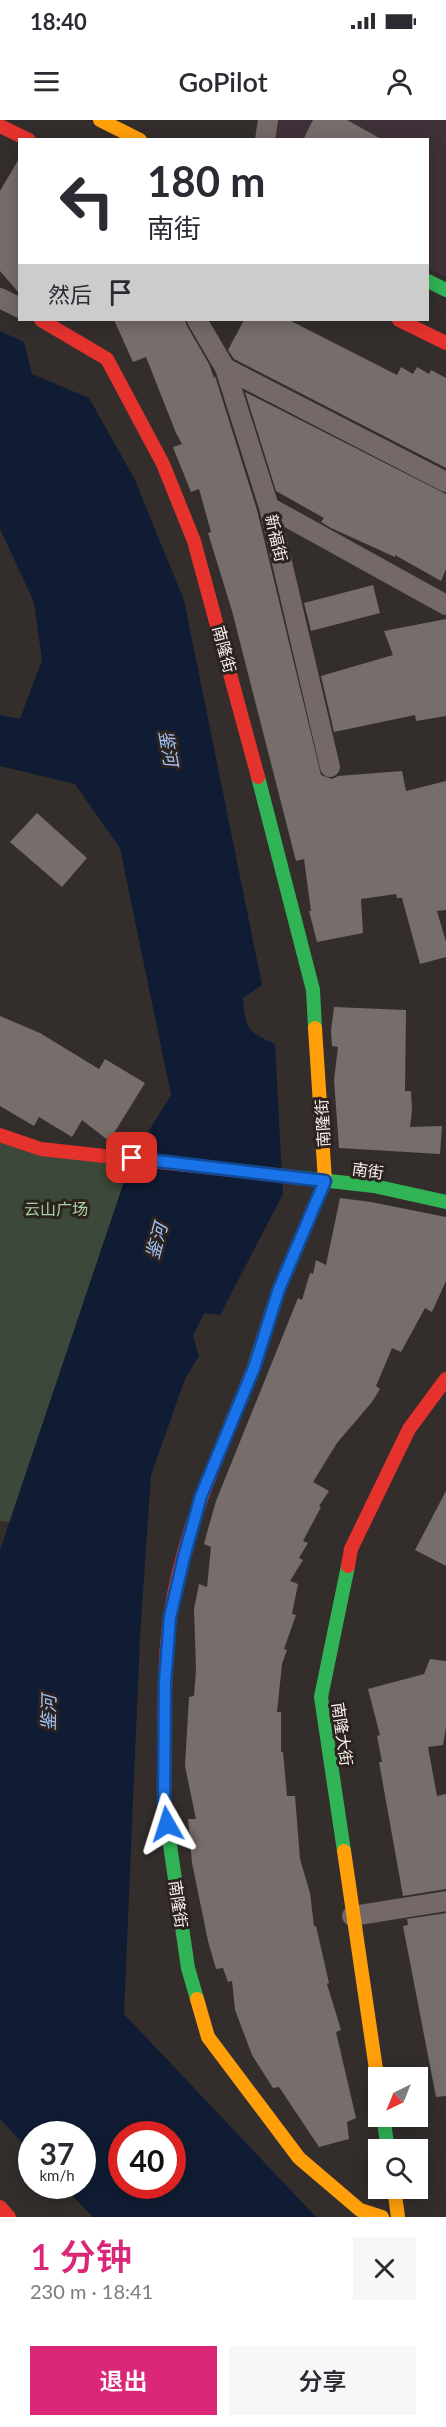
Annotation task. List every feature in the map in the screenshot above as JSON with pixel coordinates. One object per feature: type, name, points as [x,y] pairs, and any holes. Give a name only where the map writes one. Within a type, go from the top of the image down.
[{"type":"main road","points":[[100,120],[136,138]]},
{"type":"main road","points":[[0,126],[25,138]]},
{"type":"main road","points":[[429,282],[446,290]]},
{"type":"main road","name":"南隆街","points":[[43,321],[107,359],[163,464],[194,541],[253,755],[285,891],[313,990],[325,1181],[279,1289],[254,1368],[201,1496],[184,1557],[170,1617],[165,1682],[164,1803],[188,1968],[208,2037],[299,2158],[360,2210],[382,2217]]},
{"type":"main road","points":[[401,321],[446,343]]},
{"type":"main road","name":"南街","points":[[0,1135],[41,1149],[374,1186],[446,1202]]},
{"type":"main road","name":"南隆大街","points":[[375,2067],[321,1697],[351,1549],[409,1429],[446,1379]]},
{"type":"main road","points":[[396,2199],[399,2217]]},
{"type":"main road","points":[[0,2207],[9,2217]]},
{"type":"street","points":[[265,138],[268,120]]},
{"type":"street","points":[[0,298],[18,307]]},
{"type":"street","name":"新福街","points":[[198,321],[225,368],[269,507],[330,766]]},
{"type":"street","points":[[225,368],[446,482]]},
{"type":"street","points":[[269,507],[446,605]]},
{"type":"street","points":[[352,1916],[446,1901]]},
{"type":"shaded area","points":[[277,120],[446,120],[446,277],[429,268],[429,138],[274,138]]},
{"type":"green space","name":"云山广场","points":[[0,1135],[132,1158],[10,1522],[0,1521]]},
{"type":"water","name":"鉴河","points":[[0,331],[24,342],[32,374],[89,398],[134,478],[184,600],[262,985],[243,998],[245,1016],[253,1032],[275,1044],[283,1194],[220,1315],[204,1313],[193,1336],[199,1356],[185,1379],[151,1475],[140,1637],[124,2014],[316,2217],[93,2217],[76,2199],[96,2199],[96,2121],[18,2121],[18,2138],[0,2119],[0,1550],[132,1158],[171,1095],[120,848],[75,784],[0,766],[0,715],[20,719],[42,660],[34,602],[0,529]]},
{"type":"building","points":[[313,120],[347,120],[379,138],[304,138]]},
{"type":"building","points":[[18,160],[18,292],[0,271],[0,191]]},
{"type":"building","points":[[114,321],[185,321],[209,364],[214,378],[215,376],[257,510],[321,775],[332,779],[338,776],[402,771],[406,791],[446,781],[446,910],[437,911],[446,942],[446,957],[420,964],[402,898],[397,898],[396,894],[361,899],[363,933],[317,942],[309,911],[311,911],[304,859],[296,861],[232,611],[208,533],[211,532],[199,489],[191,492],[174,450],[173,447],[182,444],[146,357],[133,362]]},
{"type":"building","points":[[243,321],[291,321],[397,375],[401,367],[413,374],[417,367],[429,374],[431,370],[446,378],[446,468],[234,359],[228,350]]},
{"type":"building","points":[[245,392],[446,494],[446,569],[441,581],[395,555],[395,557],[331,528],[321,522],[324,518],[276,491]]},
{"type":"building","points":[[373,585],[380,613],[311,631],[304,603]]},
{"type":"building","points":[[446,619],[446,716],[416,721],[415,715],[334,732],[321,676],[393,655],[384,631]]},
{"type":"building","points":[[37,813],[87,858],[62,887],[10,842]]},
{"type":"building","points":[[334,1007],[406,1010],[405,1091],[411,1091],[410,1127],[442,1126],[440,1154],[339,1148],[334,1080],[338,1047],[332,1046],[331,1031]]},
{"type":"building","points":[[0,1016],[40,1033],[99,1069],[105,1059],[145,1083],[109,1141],[82,1120],[72,1137],[39,1117],[34,1126],[0,1106]]},
{"type":"building","points":[[340,1198],[446,1217],[446,1281],[432,1312],[425,1308],[401,1352],[392,1348],[376,1386],[380,1389],[372,1402],[337,1443],[313,1482],[329,1491],[319,1506],[321,1507],[303,1541],[308,1543],[299,1558],[303,1560],[290,1581],[298,1584],[292,1614],[296,1615],[284,1649],[287,1650],[282,1664],[277,1712],[281,1712],[281,1752],[283,1752],[287,1796],[295,1796],[300,1859],[310,1893],[314,1926],[316,1926],[329,1983],[327,1984],[341,2030],[336,2032],[356,2118],[347,2122],[349,2139],[319,2147],[279,2087],[273,2088],[252,2055],[235,2010],[232,1981],[228,1982],[223,1968],[216,1969],[192,1863],[188,1819],[196,1819],[185,1766],[189,1697],[194,1696],[196,1670],[194,1609],[199,1584],[207,1587],[211,1547],[204,1544],[208,1529],[216,1501],[298,1298],[302,1300],[316,1260],[326,1265]]},
{"type":"building","points":[[446,1491],[446,1566],[415,1550]]},
{"type":"building","points":[[430,1659],[446,1661],[446,1727],[443,1745],[428,1747],[437,1796],[446,1794],[446,1889],[403,1896],[379,1762],[382,1762],[377,1736],[380,1735],[368,1689],[424,1674]]},
{"type":"building","points":[[446,1913],[446,2096],[436,2097],[403,1926],[408,1925],[407,1919]]},
{"type":"traffic: fast","points":[[429,282],[446,290]]},
{"type":"traffic: fast","points":[[258,777],[313,990],[315,1028]]},
{"type":"traffic: fast","points":[[294,1177],[374,1186],[446,1202]]},
{"type":"traffic: fast","points":[[344,1851],[321,1697],[348,1566]]},
{"type":"traffic: fast","points":[[164,1745],[164,1804],[188,1968],[197,1999]]},
{"type":"traffic: fast","points":[[385,2127],[386,2139]]},
{"type":"traffic: slow","points":[[100,120],[136,138]]},
{"type":"traffic: slow","points":[[254,1367],[279,1289],[325,1181],[315,1028]]},
{"type":"traffic: slow","points":[[344,1851],[376,2067]]},
{"type":"traffic: slow","points":[[197,1999],[208,2037],[299,2158],[360,2210],[382,2217]]},
{"type":"traffic: slow","points":[[396,2199],[398,2217]]},
{"type":"traffic: jam","points":[[0,126],[25,138]]},
{"type":"traffic: jam","points":[[43,321],[107,359],[163,464],[194,541],[258,777]]},
{"type":"traffic: jam","points":[[401,321],[446,343]]},
{"type":"traffic: jam","points":[[0,1135],[41,1149],[294,1177]]},
{"type":"traffic: jam","points":[[164,1745],[167,1649],[176,1585],[204,1490],[254,1367]]},
{"type":"traffic: jam","points":[[348,1566],[351,1549],[409,1429],[446,1379]]},
{"type":"traffic: jam","points":[[0,2207],[9,2217]]},
{"type":"route","points":[[132,1158],[325,1181],[279,1289],[254,1368],[201,1496],[184,1557],[170,1617],[165,1682],[164,1803],[167,1824]]}]
